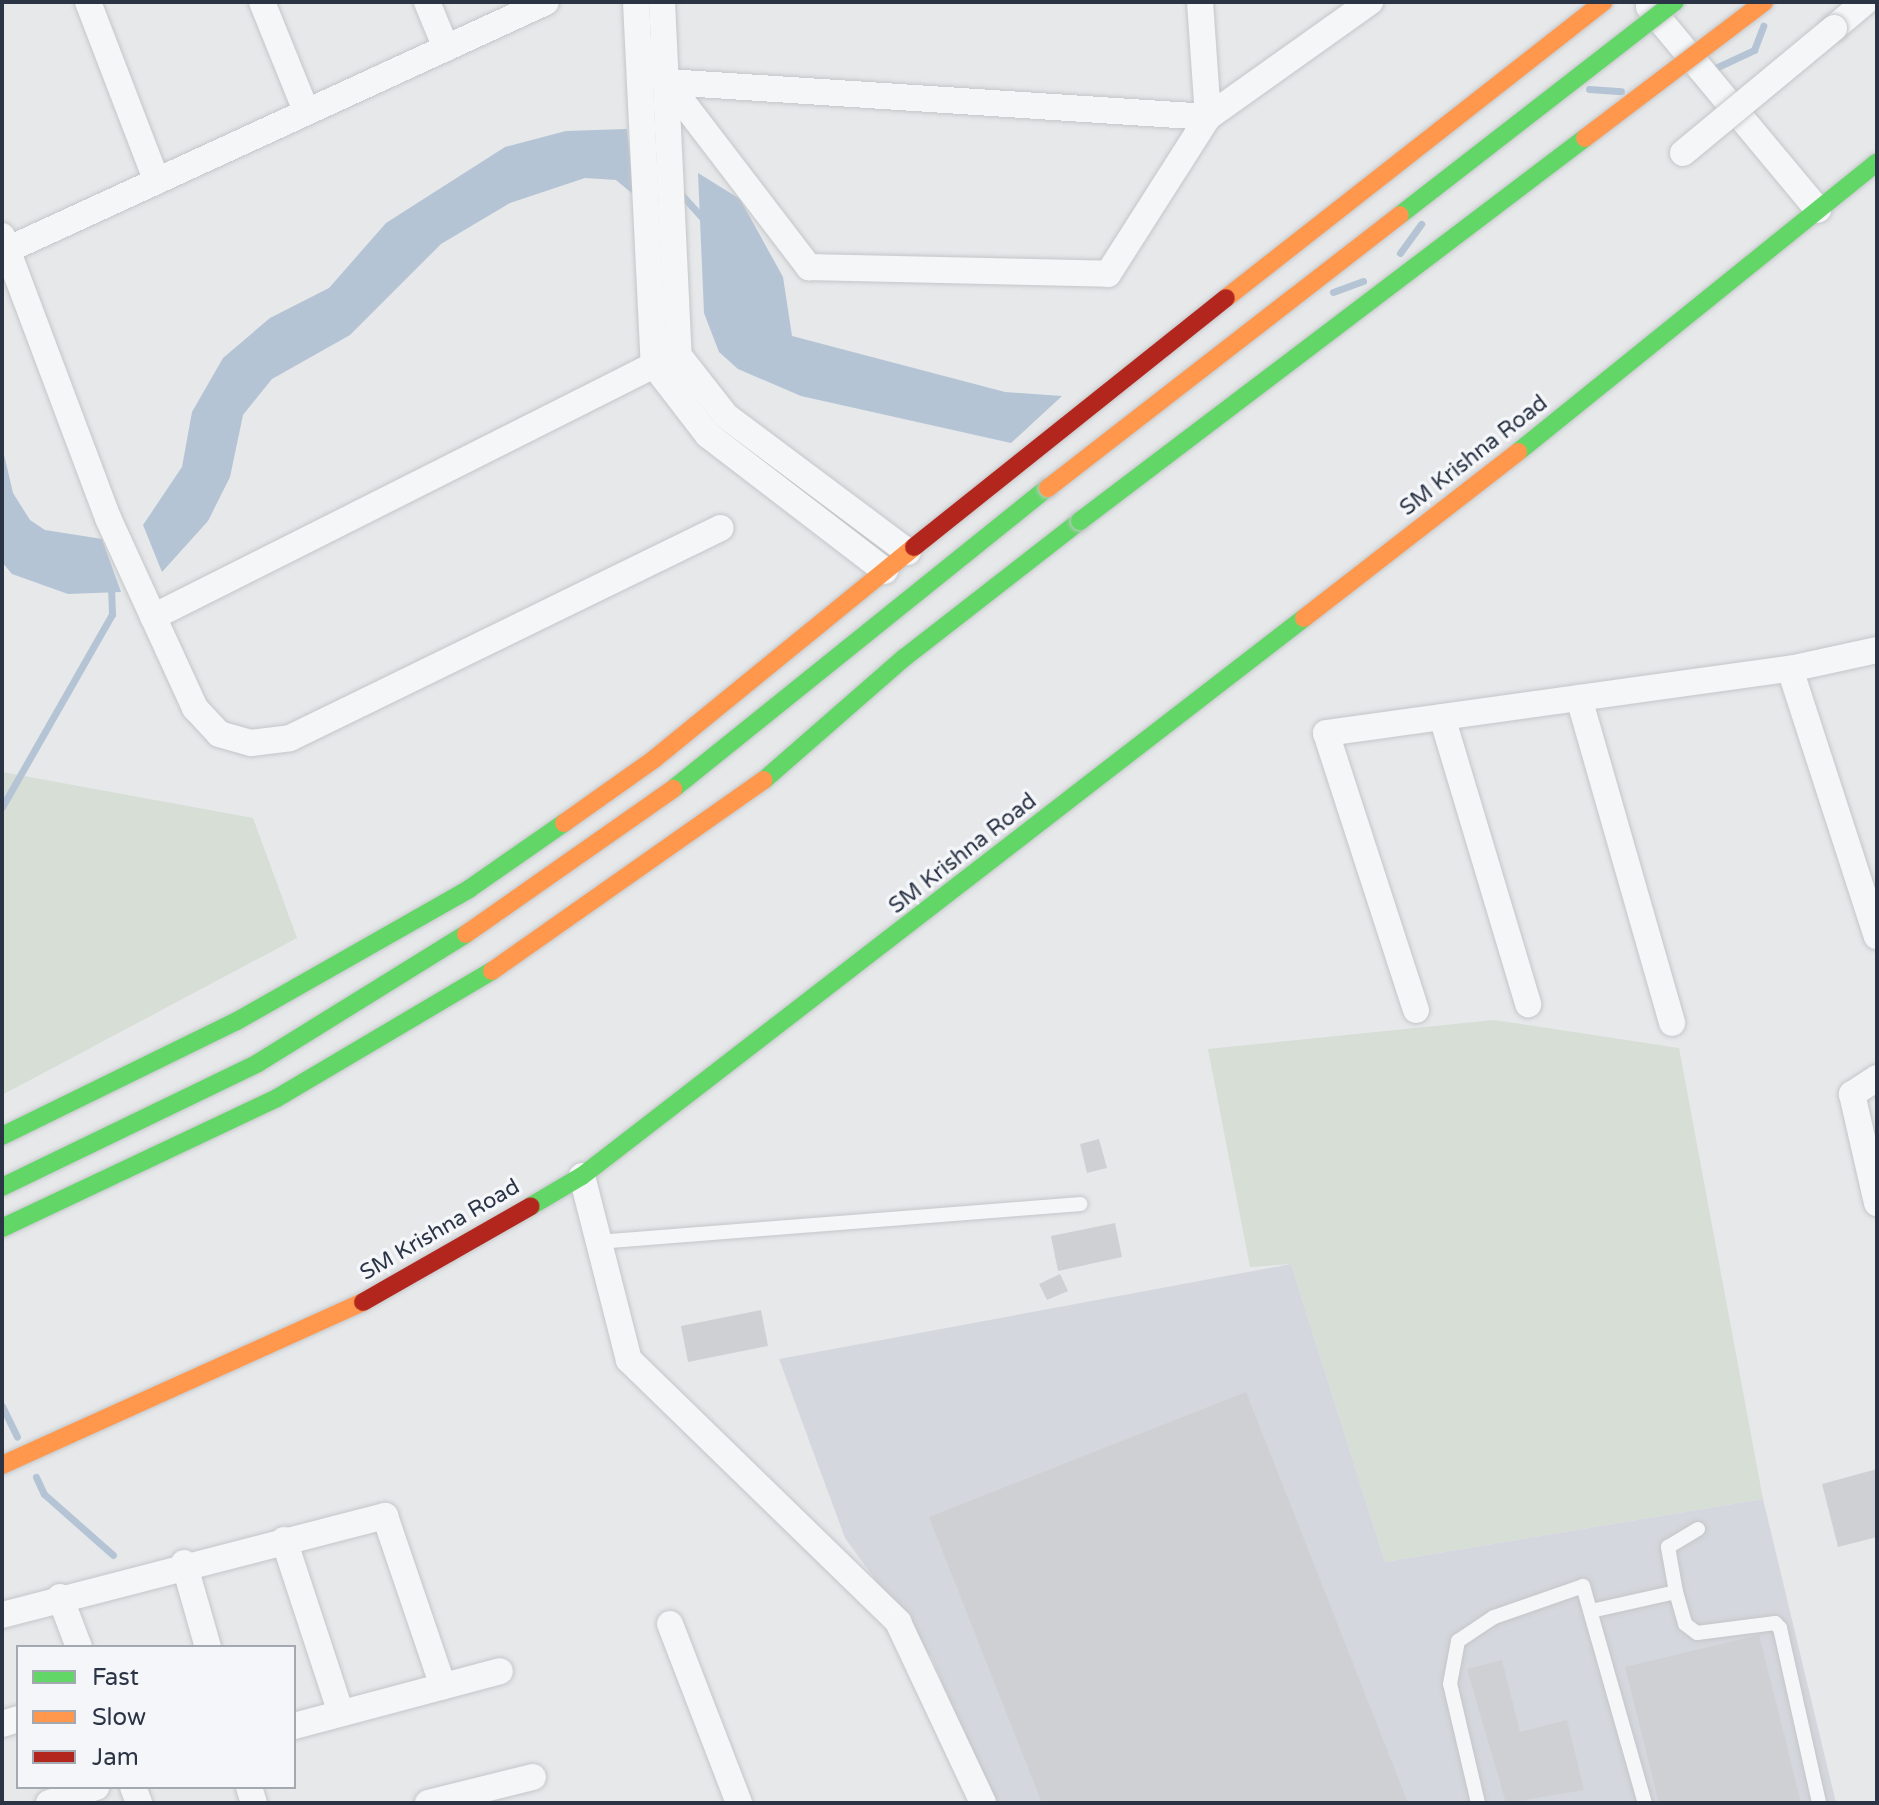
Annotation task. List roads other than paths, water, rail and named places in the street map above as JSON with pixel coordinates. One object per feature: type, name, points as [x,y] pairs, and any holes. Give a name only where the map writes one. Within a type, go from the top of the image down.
[{"type":"main road","points":[[2,1136],[237,1021],[482,880],[653,760],[1080,413],[1604,2]]},
{"type":"main road","points":[[2,1187],[258,1063],[529,895],[730,747],[1048,488],[1675,2]]},
{"type":"main road","points":[[2,1228],[277,1098],[537,945],[733,805],[904,658],[1764,2]]},
{"type":"main road","name":"SM Krishna Road","points":[[2,1465],[370,1299],[582,1176],[1535,439],[1876,163]]},
{"type":"street","points":[[88,2],[156,179]]},
{"type":"street","points":[[262,2],[306,111]]},
{"type":"street","points":[[427,2],[446,48]]},
{"type":"street","points":[[546,2],[156,179],[5,243],[153,617],[195,708],[219,734],[251,743],[290,738],[721,528]]},
{"type":"street","points":[[636,2],[654,365],[708,435],[885,571]]},
{"type":"street","points":[[662,2],[679,356],[726,416],[908,552]]},
{"type":"street","points":[[1200,2],[1208,117]]},
{"type":"street","points":[[639,45],[809,267],[1108,274],[1208,117],[1370,2]]},
{"type":"street","points":[[1645,2],[1818,210]]},
{"type":"street","points":[[1683,153],[1865,2]]},
{"type":"street","points":[[667,82],[1208,117]]},
{"type":"street","points":[[153,617],[654,365]]},
{"type":"street","points":[[1416,1010],[1326,733],[1790,669],[1877,650]]},
{"type":"street","points":[[1790,669],[1877,936]]},
{"type":"street","points":[[1579,698],[1672,1023]]},
{"type":"street","points":[[1442,717],[1528,1004]]},
{"type":"street","points":[[1877,1078],[1852,1094],[1877,1203]]},
{"type":"street","points":[[582,1176],[629,1360],[898,1622],[983,1803]]},
{"type":"street","points":[[2,1615],[184,1563],[385,1516],[443,1686]]},
{"type":"street","points":[[284,1540],[341,1713]]},
{"type":"street","points":[[184,1563],[207,1645]]},
{"type":"street","points":[[60,1597],[78,1645]]},
{"type":"street","points":[[670,1624],[739,1803]]},
{"type":"street","points":[[296,1725],[500,1671]]},
{"type":"street","points":[[428,1803],[533,1777]]},
{"type":"street","points":[[49,1803],[90,1789]]},
{"type":"lane","points":[[598,1242],[1081,1204]]},
{"type":"lane","points":[[1698,1529],[1668,1547],[1685,1624],[1697,1633],[1775,1623],[1780,1628],[1819,1803]]},
{"type":"lane","points":[[1478,1803],[1450,1684],[1458,1641],[1494,1617],[1583,1586],[1645,1803]]},
{"type":"lane","points":[[1591,1611],[1676,1592]]},
{"type":"water","points":[[627,129],[634,195],[616,180],[585,178],[510,203],[441,244],[350,335],[272,379],[243,415],[230,477],[208,521],[162,572],[143,525],[182,467],[192,412],[223,358],[270,318],[329,288],[386,223],[505,147],[566,131]]},
{"type":"water","points":[[698,173],[740,199],[783,277],[792,336],[1005,392],[1062,396],[1011,443],[801,396],[738,369],[719,352],[704,313]]},
{"type":"water","points":[[2,446],[13,493],[30,520],[45,530],[102,539],[121,592],[68,594],[12,574],[2,562]]},
{"type":"waterway","points":[[1709,71],[1754,50],[1763,26]]},
{"type":"waterway","points":[[1589,89],[1621,91]]},
{"type":"waterway","points":[[679,192],[708,224]]},
{"type":"waterway","points":[[1400,253],[1421,224]]},
{"type":"waterway","points":[[1333,292],[1363,281]]},
{"type":"waterway","points":[[2,807],[112,614],[111,585]]},
{"type":"waterway","points":[[2,1406],[17,1437]]},
{"type":"waterway","points":[[36,1477],[44,1494],[113,1555]]}]
